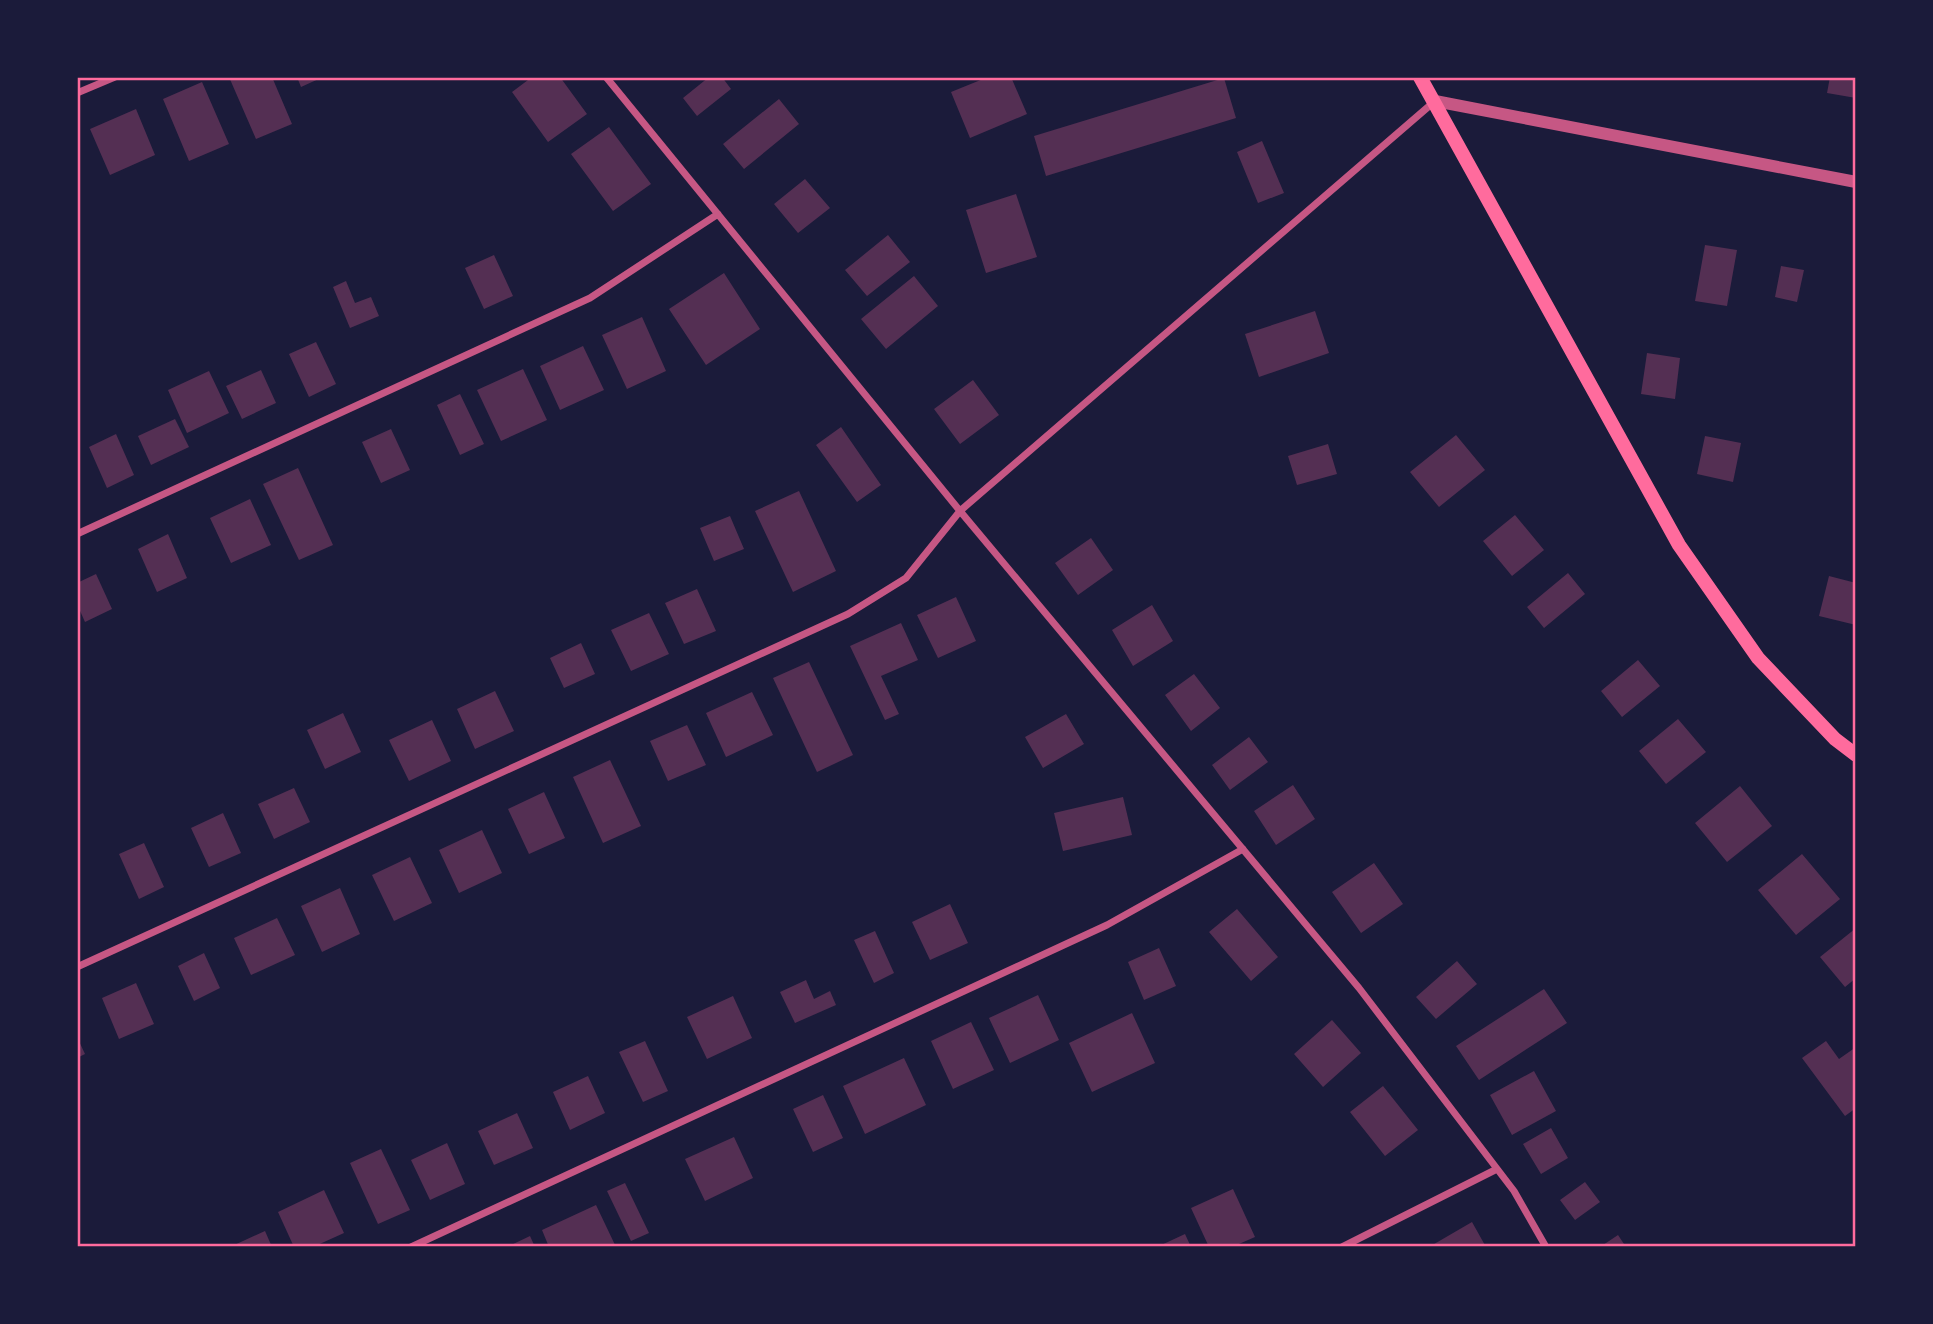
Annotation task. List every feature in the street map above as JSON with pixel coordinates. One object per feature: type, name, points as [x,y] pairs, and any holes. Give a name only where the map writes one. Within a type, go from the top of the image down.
[{"type":"main road","points":[[1420,77],[1679,545],[1758,658],[1835,739],[1856,755]]},
{"type":"street","points":[[77,93],[115,77]]},
{"type":"street","points":[[606,77],[960,511],[1359,988],[1497,1169],[1546,1247]]},
{"type":"street","points":[[77,967],[848,614],[906,578],[960,511],[1435,101],[1856,182]]},
{"type":"street","points":[[77,534],[590,298],[718,214]]},
{"type":"street","points":[[411,1247],[1107,925],[1243,849]]},
{"type":"street","points":[[1342,1247],[1497,1169]]},
{"type":"building","points":[[229,77],[272,77],[292,124],[256,139]]},
{"type":"building","points":[[297,77],[323,77],[301,87]]},
{"type":"building","points":[[532,77],[560,77],[587,114],[548,142],[512,92]]},
{"type":"building","points":[[709,77],[722,77],[731,89],[697,116],[683,98]]},
{"type":"building","points":[[988,77],[1011,77],[1027,114],[970,138],[951,92]]},
{"type":"building","points":[[1830,77],[1856,77],[1856,98],[1827,93]]},
{"type":"building","points":[[1224,78],[1236,118],[1046,176],[1034,136]]},
{"type":"building","points":[[202,82],[229,144],[189,161],[163,99]]},
{"type":"building","points":[[779,99],[799,124],[744,169],[723,144]]},
{"type":"building","points":[[136,109],[155,155],[110,175],[90,129]]},
{"type":"building","points":[[609,127],[651,184],[613,211],[571,154]]},
{"type":"building","points":[[1262,141],[1284,193],[1258,203],[1237,152]]},
{"type":"building","points":[[805,179],[830,208],[798,233],[774,204]]},
{"type":"building","points":[[1016,194],[1037,257],[986,273],[966,210]]},
{"type":"building","points":[[888,235],[910,262],[867,296],[845,270]]},
{"type":"building","points":[[1705,245],[1737,250],[1727,306],[1695,301]]},
{"type":"building","points":[[494,255],[513,296],[484,309],[465,268]]},
{"type":"building","points":[[1781,266],[1804,270],[1797,302],[1775,297]]},
{"type":"building","points":[[724,273],[760,329],[706,365],[669,309]]},
{"type":"building","points":[[914,276],[938,306],[886,349],[861,319]]},
{"type":"building","points":[[346,281],[355,303],[371,297],[379,316],[350,328],[333,287]]},
{"type":"building","points":[[1315,311],[1329,353],[1259,377],[1245,334]]},
{"type":"building","points":[[642,317],[666,371],[627,389],[602,335]]},
{"type":"building","points":[[316,342],[336,384],[309,397],[289,354]]},
{"type":"building","points":[[583,346],[604,390],[560,410],[540,366]]},
{"type":"building","points":[[1647,353],[1680,358],[1675,399],[1641,394]]},
{"type":"building","points":[[523,369],[547,420],[501,441],[477,390]]},
{"type":"building","points":[[261,370],[276,403],[242,419],[226,386]]},
{"type":"building","points":[[209,371],[229,413],[187,433],[168,390]]},
{"type":"building","points":[[973,380],[999,415],[960,444],[934,409]]},
{"type":"building","points":[[460,394],[484,444],[460,455],[437,405]]},
{"type":"building","points":[[175,419],[189,447],[151,465],[138,436]]},
{"type":"building","points":[[841,427],[881,485],[857,502],[816,445]]},
{"type":"building","points":[[391,429],[410,470],[381,483],[362,442]]},
{"type":"building","points":[[116,434],[134,475],[107,488],[89,447]]},
{"type":"building","points":[[1456,435],[1485,470],[1439,507],[1410,472]]},
{"type":"building","points":[[1705,436],[1741,443],[1733,482],[1697,474]]},
{"type":"building","points":[[1328,444],[1337,474],[1297,485],[1288,456]]},
{"type":"building","points":[[298,468],[333,545],[299,560],[263,484]]},
{"type":"building","points":[[799,491],[836,571],[793,592],[755,511]]},
{"type":"building","points":[[250,499],[271,545],[231,563],[210,518]]},
{"type":"building","points":[[1515,515],[1544,550],[1512,576],[1483,541]]},
{"type":"building","points":[[730,516],[744,549],[714,561],[700,528]]},
{"type":"building","points":[[168,534],[187,578],[157,592],[138,549]]},
{"type":"building","points":[[1091,538],[1113,570],[1078,595],[1055,563]]},
{"type":"building","points":[[1568,573],[1585,594],[1544,628],[1527,607]]},
{"type":"building","points":[[96,574],[112,609],[85,622],[77,604],[77,583]]},
{"type":"building","points":[[1829,576],[1856,583],[1856,625],[1819,616]]},
{"type":"building","points":[[697,589],[716,631],[684,644],[665,603]]},
{"type":"building","points":[[956,597],[976,641],[938,658],[917,615]]},
{"type":"building","points":[[1152,605],[1173,641],[1133,666],[1112,630]]},
{"type":"building","points":[[649,613],[669,654],[631,671],[611,630]]},
{"type":"building","points":[[901,623],[918,660],[881,676],[899,714],[885,720],[850,646]]},
{"type":"building","points":[[581,643],[595,674],[564,688],[550,658]]},
{"type":"building","points":[[1638,660],[1660,686],[1622,717],[1601,691]]},
{"type":"building","points":[[809,662],[853,755],[817,772],[773,678]]},
{"type":"building","points":[[1194,674],[1220,708],[1191,731],[1165,695]]},
{"type":"building","points":[[495,691],[514,731],[475,749],[457,709]]},
{"type":"building","points":[[752,692],[773,735],[726,757],[706,713]]},
{"type":"building","points":[[343,713],[361,752],[325,769],[307,730]]},
{"type":"building","points":[[1066,714],[1084,744],[1043,768],[1025,737]]},
{"type":"building","points":[[1678,719],[1706,752],[1666,784],[1639,751]]},
{"type":"building","points":[[432,720],[451,761],[409,781],[389,740]]},
{"type":"building","points":[[687,725],[706,765],[668,781],[650,741]]},
{"type":"building","points":[[1249,737],[1268,762],[1230,790],[1212,765]]},
{"type":"building","points":[[610,760],[641,826],[603,843],[573,777]]},
{"type":"building","points":[[1293,785],[1315,819],[1276,845],[1254,811]]},
{"type":"building","points":[[1740,786],[1772,826],[1727,862],[1695,823]]},
{"type":"building","points":[[294,788],[310,822],[274,839],[258,804]]},
{"type":"building","points":[[544,792],[565,838],[529,854],[508,809]]},
{"type":"building","points":[[1123,797],[1132,835],[1063,851],[1054,813]]},
{"type":"building","points":[[223,813],[241,853],[209,867],[191,828]]},
{"type":"building","points":[[482,830],[502,873],[459,893],[439,850]]},
{"type":"building","points":[[144,843],[164,887],[139,899],[119,854]]},
{"type":"building","points":[[1802,854],[1840,899],[1796,935],[1758,890]]},
{"type":"building","points":[[410,857],[432,903],[394,921],[372,875]]},
{"type":"building","points":[[1374,863],[1403,904],[1361,933],[1332,892]]},
{"type":"building","points":[[340,888],[360,934],[322,952],[301,906]]},
{"type":"building","points":[[950,904],[968,943],[930,960],[912,922]]},
{"type":"building","points":[[1237,909],[1278,957],[1251,981],[1209,932]]},
{"type":"building","points":[[277,918],[295,955],[251,975],[234,938]]},
{"type":"building","points":[[1856,928],[1856,978],[1845,987],[1820,957]]},
{"type":"building","points":[[875,931],[894,973],[874,983],[854,940]]},
{"type":"building","points":[[1159,948],[1176,986],[1144,1000],[1128,962]]},
{"type":"building","points":[[204,953],[220,988],[194,1001],[178,966]]},
{"type":"building","points":[[1457,961],[1477,984],[1436,1019],[1416,997]]},
{"type":"building","points":[[806,980],[814,999],[830,991],[836,1005],[795,1023],[780,992]]},
{"type":"building","points":[[136,983],[154,1024],[119,1039],[102,998]]},
{"type":"building","points":[[1544,989],[1567,1023],[1479,1080],[1456,1046]]},
{"type":"building","points":[[1038,995],[1059,1040],[1010,1063],[989,1018]]},
{"type":"building","points":[[733,996],[752,1038],[707,1059],[687,1017]]},
{"type":"building","points":[[1132,1013],[1155,1063],[1092,1092],[1069,1043]]},
{"type":"building","points":[[1332,1020],[1361,1053],[1323,1087],[1294,1054]]},
{"type":"building","points":[[971,1022],[994,1070],[953,1089],[931,1041]]},
{"type":"building","points":[[77,1037],[85,1054],[77,1058]]},
{"type":"building","points":[[645,1041],[668,1091],[643,1102],[619,1052]]},
{"type":"building","points":[[1826,1041],[1839,1059],[1856,1047],[1856,1108],[1845,1116],[1802,1058]]},
{"type":"building","points":[[904,1058],[926,1105],[865,1134],[843,1086]]},
{"type":"building","points":[[1534,1071],[1556,1111],[1512,1135],[1490,1095]]},
{"type":"building","points":[[588,1076],[605,1113],[570,1130],[553,1092]]},
{"type":"building","points":[[1383,1086],[1418,1130],[1385,1156],[1350,1112]]},
{"type":"building","points":[[823,1095],[843,1138],[813,1152],[793,1109]]},
{"type":"building","points":[[517,1113],[533,1148],[494,1165],[478,1131]]},
{"type":"building","points":[[1551,1128],[1568,1158],[1541,1174],[1523,1144]]},
{"type":"building","points":[[734,1137],[753,1178],[705,1201],[685,1159]]},
{"type":"building","points":[[447,1143],[465,1184],[430,1200],[411,1160]]},
{"type":"building","points":[[381,1149],[410,1210],[378,1224],[350,1163]]},
{"type":"building","points":[[1585,1182],[1600,1202],[1575,1220],[1560,1200]]},
{"type":"building","points":[[625,1183],[649,1233],[631,1241],[607,1191]]},
{"type":"building","points":[[1233,1189],[1255,1237],[1232,1247],[1209,1247],[1191,1208]]},
{"type":"building","points":[[324,1190],[344,1233],[313,1247],[294,1247],[278,1212]]},
{"type":"building","points":[[596,1205],[616,1247],[549,1247],[542,1230]]},
{"type":"building","points":[[1472,1222],[1486,1247],[1429,1247]]},
{"type":"building","points":[[265,1231],[272,1247],[230,1247]]},
{"type":"building","points":[[1185,1234],[1191,1247],[1157,1247]]},
{"type":"building","points":[[1618,1235],[1626,1247],[1600,1247]]},
{"type":"building","points":[[530,1236],[535,1247],[507,1247]]}]
